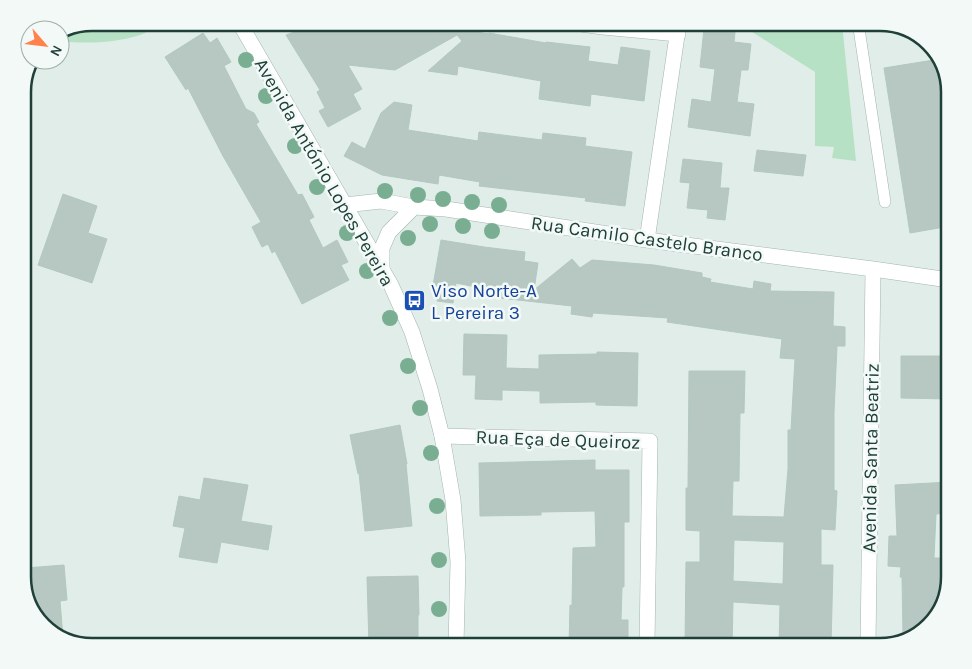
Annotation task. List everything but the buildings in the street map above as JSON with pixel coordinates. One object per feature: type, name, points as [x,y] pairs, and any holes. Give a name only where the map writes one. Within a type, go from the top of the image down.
[{"type":"street","name":"Avenida António Lopes Pereira","points":[[244,31],[391,285],[412,332],[442,436],[454,509],[458,562],[456,638]]},
{"type":"street","points":[[648,240],[679,31]]},
{"type":"street","name":"Rua Camilo Castelo Branco","points":[[345,205],[381,201],[414,207],[446,209],[648,240],[873,268],[941,279]]},
{"type":"street","points":[[382,270],[382,248],[389,232],[414,207]]},
{"type":"street","name":"Avenida Santa Beatriz","points":[[868,638],[873,268]]},
{"type":"street","name":"Rua Eça de Queiroz","points":[[442,436],[650,440],[647,638]]},
{"type":"lane","points":[[859,31],[884,202]]},
{"type":"green space","points":[[92,31],[149,31],[141,35],[118,40],[89,43],[70,42],[70,36]]},
{"type":"green space","points":[[751,31],[843,31],[856,161],[832,158],[834,147],[815,146],[815,72]]},
{"type":"place","name":"Viso Norte-A L Pereira 3","points":[[415,301]]}]
